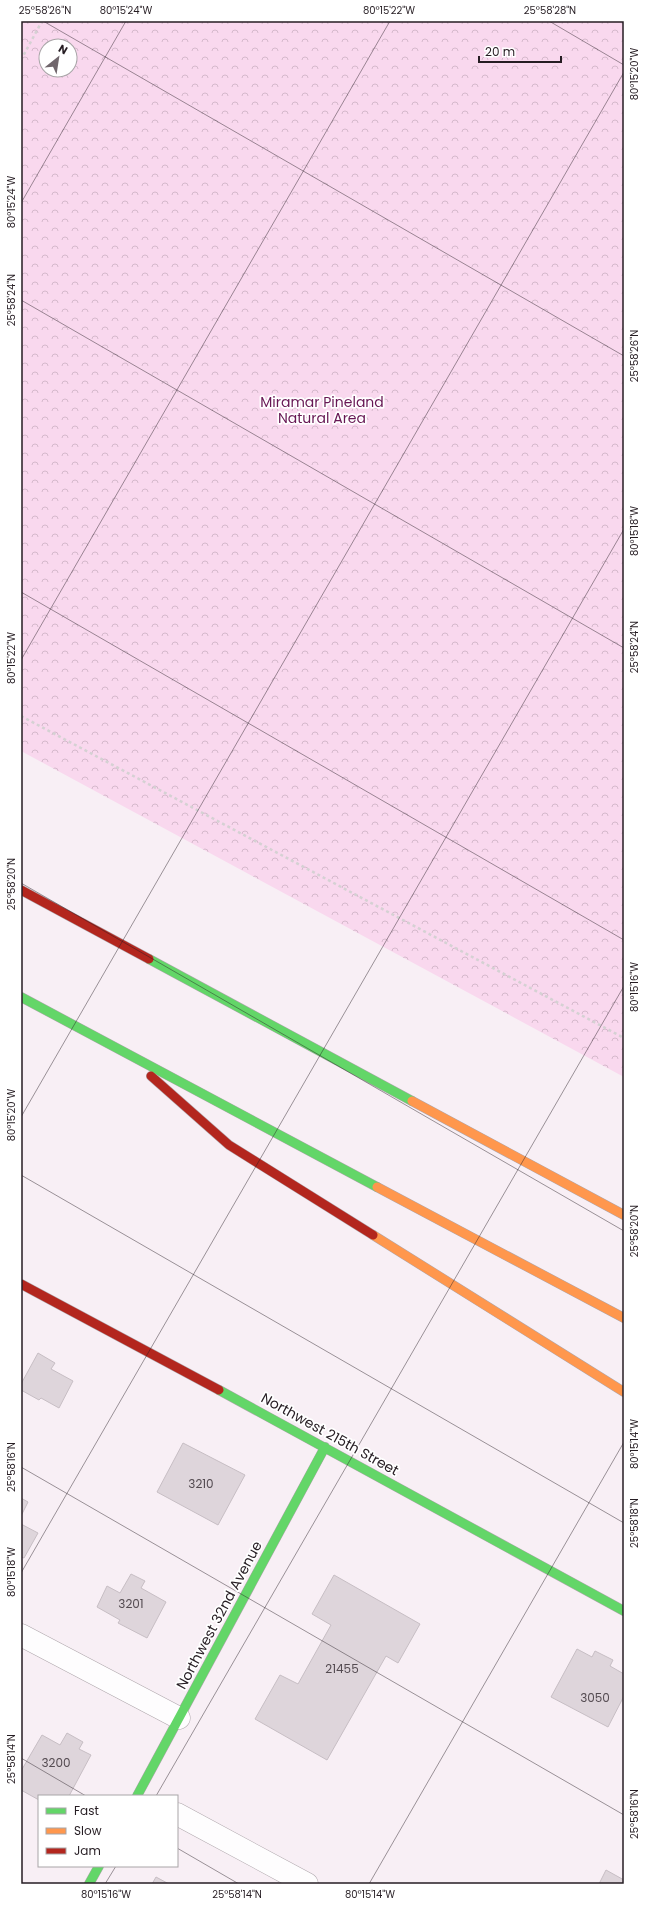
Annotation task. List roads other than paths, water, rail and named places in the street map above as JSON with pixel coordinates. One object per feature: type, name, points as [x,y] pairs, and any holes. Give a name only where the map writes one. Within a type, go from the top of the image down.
[{"type":"main road","points":[[21,890],[624,1215]]},
{"type":"main road","points":[[21,997],[624,1318]]},
{"type":"main road","points":[[123,1052],[229,1145],[624,1392]]},
{"type":"main road","name":"Northwest 215th Street","points":[[21,1284],[326,1447],[624,1611]]},
{"type":"main road","name":"Northwest 32nd Avenue","points":[[139,1795],[179,1718],[326,1447]]},
{"type":"main road","points":[[89,1884],[98,1867]]},
{"type":"street","points":[[21,1635],[179,1718]]},
{"type":"street","points":[[178,1815],[307,1884]]},
{"type":"park label","name":"Miramar Pineland Natural Area","points":[[322,410]]}]
